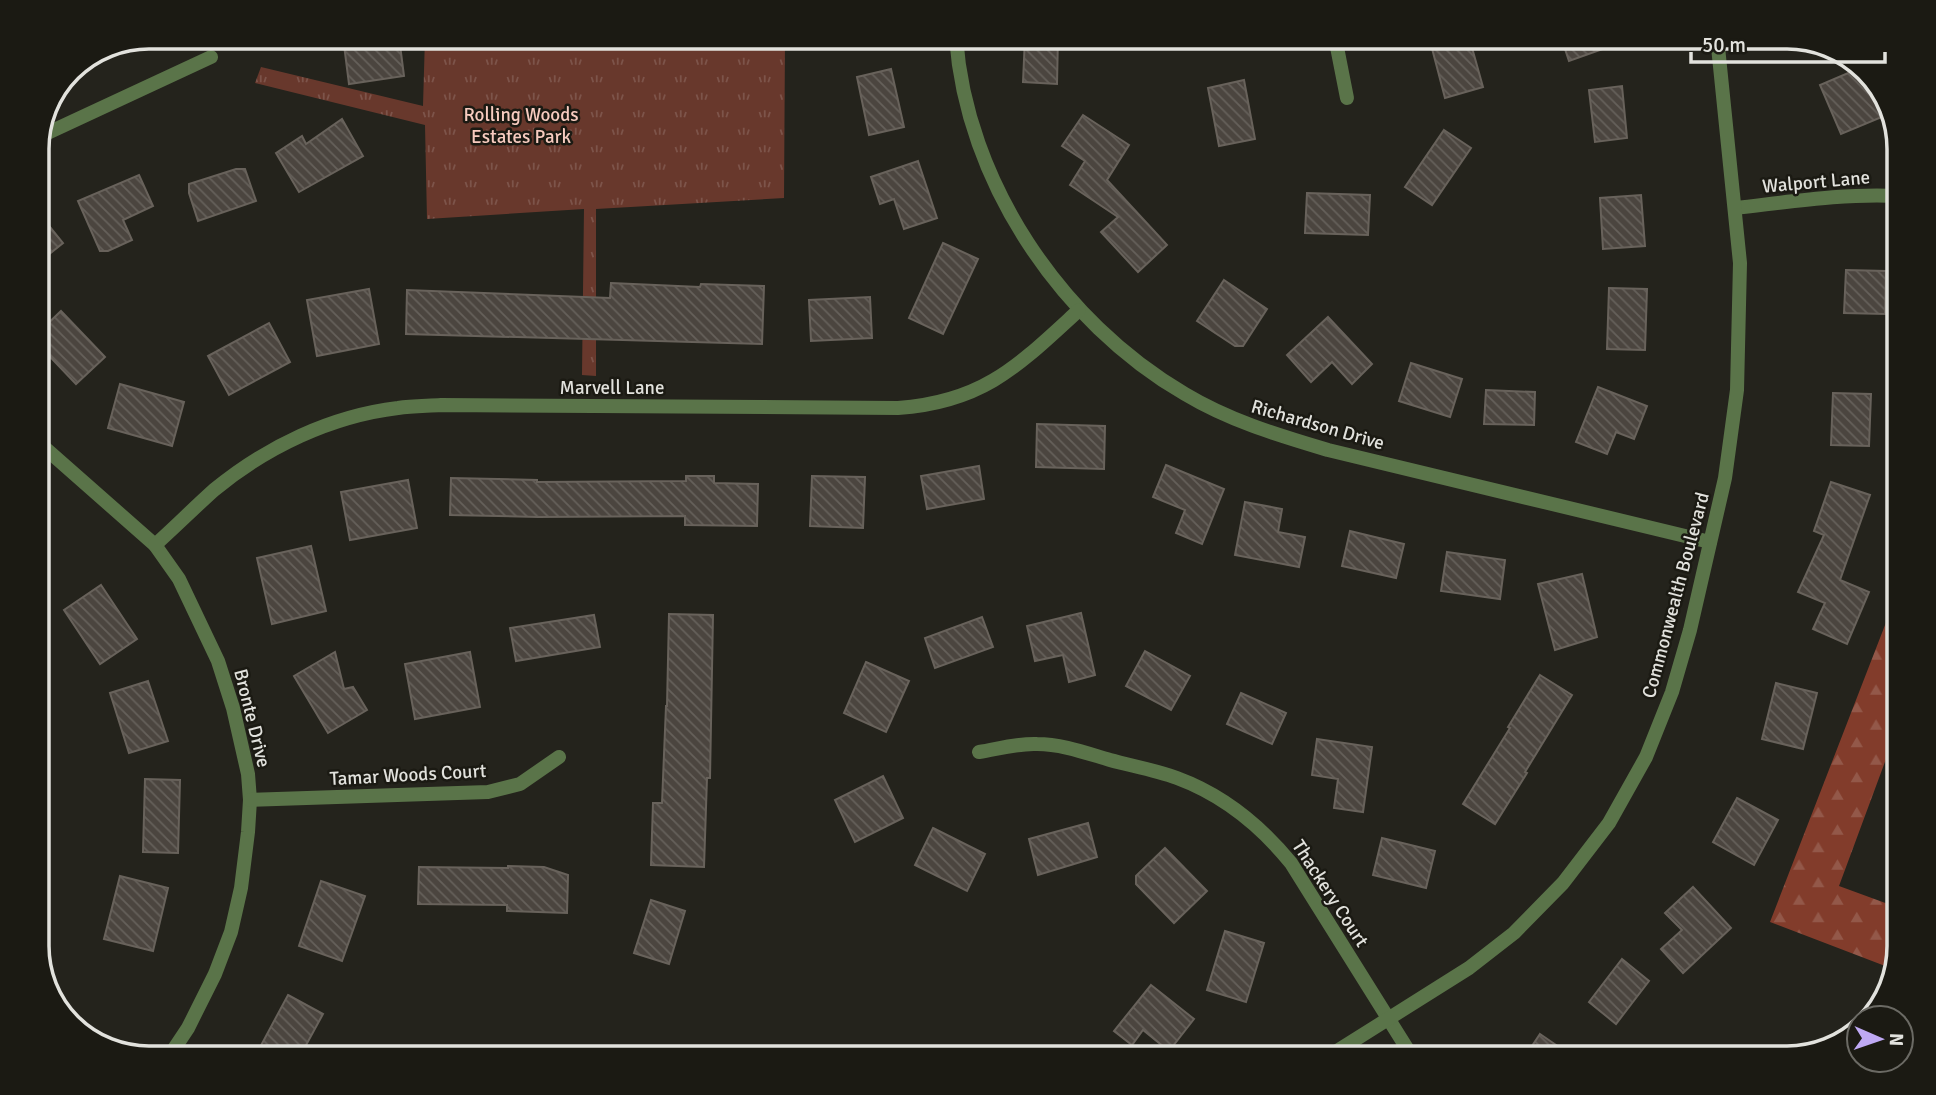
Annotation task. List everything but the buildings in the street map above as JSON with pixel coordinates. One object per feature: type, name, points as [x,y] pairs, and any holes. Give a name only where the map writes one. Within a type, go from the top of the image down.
[{"type":"street","name":"Richardson Drive","points":[[958,49],[964,89],[979,143],[1001,195],[1024,237],[1058,286],[1098,329],[1155,375],[1185,395],[1226,416],[1269,433],[1328,450],[1710,542]]},
{"type":"street","points":[[1337,49],[1347,98]]},
{"type":"street","name":"Commonwealth Boulevard","points":[[1345,1046],[1469,968],[1514,933],[1563,883],[1609,823],[1646,757],[1672,692],[1690,630],[1725,478],[1737,390],[1740,263],[1718,49]]},
{"type":"street","points":[[51,132],[211,57]]},
{"type":"street","name":"Walport Lane","points":[[1735,208],[1814,199],[1887,195]]},
{"type":"street","name":"Marvell Lane","points":[[155,545],[215,490],[256,460],[301,435],[357,416],[397,408],[441,405],[922,407],[957,398],[994,381],[1024,360],[1079,310]]},
{"type":"street","name":"Bronte Drive","points":[[49,452],[155,545],[179,579],[218,661],[248,774],[250,800],[241,888],[231,932],[215,974],[176,1046]]},
{"type":"street","name":"Thackery Court","points":[[979,751],[1036,744],[1065,747],[1177,778],[1230,805],[1258,827],[1291,863],[1406,1046]]},
{"type":"street","name":"Tamar Woods Court","points":[[250,800],[488,792],[520,784],[559,758]]},
{"type":"green space","name":"Rolling Woods Estates Park","points":[[425,49],[785,49],[784,198],[596,209],[596,376],[582,375],[584,209],[427,219],[425,125],[255,83],[261,67],[423,106]]},
{"type":"green space","points":[[1887,620],[1887,756],[1839,886],[1887,904],[1885,966],[1770,922]]}]
